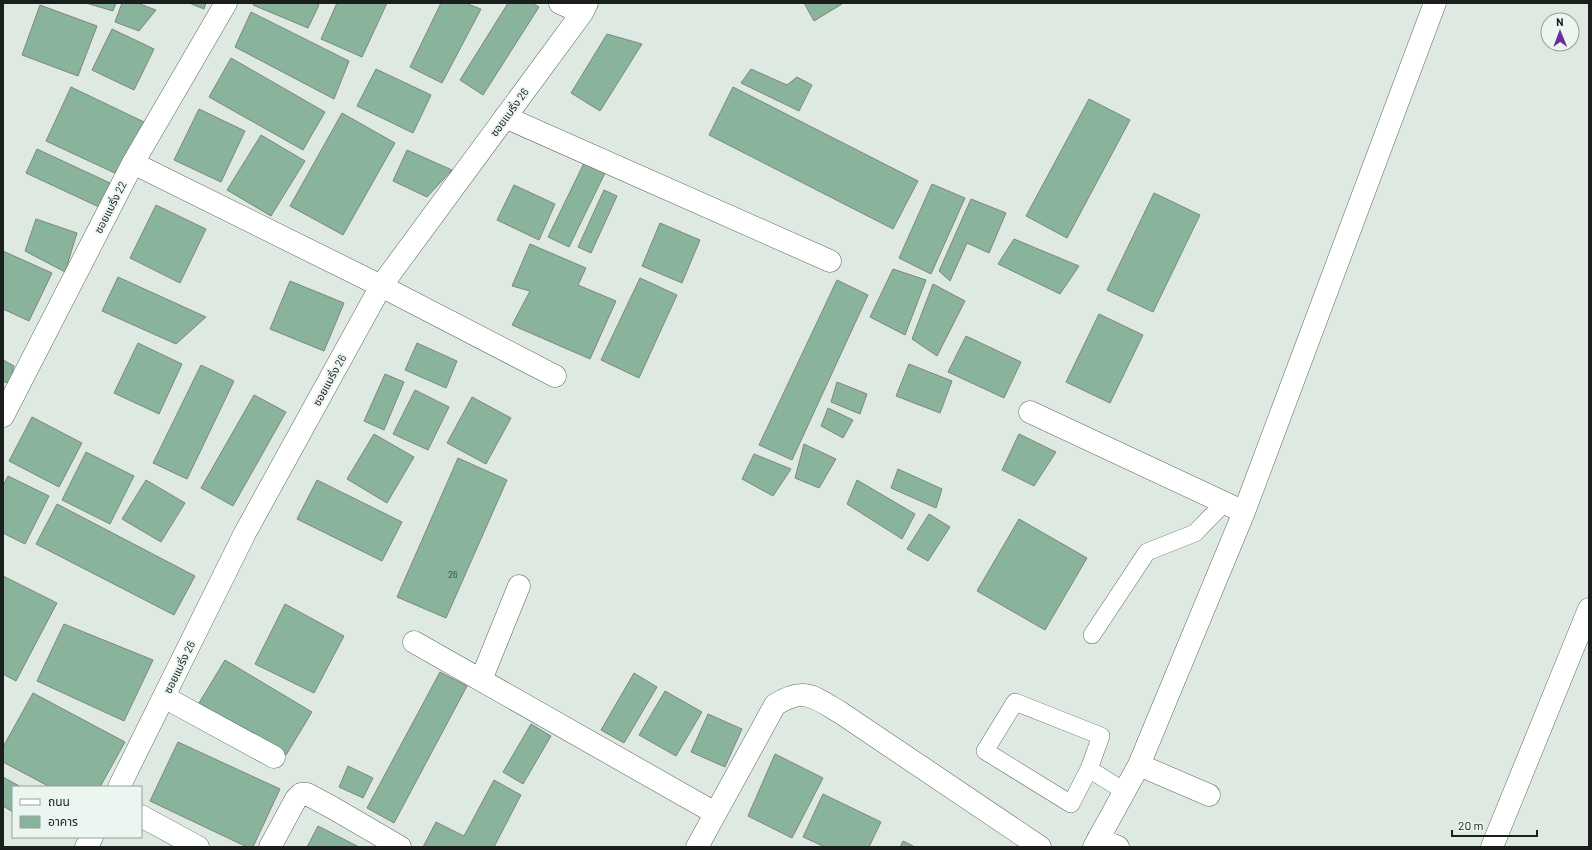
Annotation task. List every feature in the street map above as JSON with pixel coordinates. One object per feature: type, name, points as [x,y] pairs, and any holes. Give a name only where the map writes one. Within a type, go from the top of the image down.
[{"type":"street","name":"ซอยแบริ่ง 22","points":[[3,416],[132,163],[226,3]]},
{"type":"street","points":[[560,3],[584,8]]},
{"type":"street","points":[[1103,844],[1124,791],[1139,765],[1244,512],[1435,3]]},
{"type":"street","name":"ซอยแบริ่ง 26","points":[[120,786],[245,533],[380,286],[584,8]]},
{"type":"street","points":[[505,117],[830,261]]},
{"type":"street","points":[[132,163],[380,286],[555,376]]},
{"type":"street","points":[[1030,412],[1244,512]]},
{"type":"street","points":[[481,680],[519,586]]},
{"type":"street","points":[[1492,847],[1589,609]]},
{"type":"street","points":[[414,642],[715,813]]},
{"type":"street","points":[[697,847],[775,705],[787,697],[800,695],[814,697],[841,713],[1040,847]]},
{"type":"street","points":[[164,697],[274,757]]},
{"type":"street","points":[[1139,765],[1209,795]]},
{"type":"street","points":[[270,847],[296,799],[301,794],[307,794],[334,808],[400,847]]},
{"type":"street","points":[[142,817],[198,847]]},
{"type":"street","points":[[86,847],[91,838]]},
{"type":"lane","points":[[1092,635],[1147,552],[1195,533],[1224,503]]},
{"type":"lane","points":[[1015,702],[1101,736],[1089,770],[1071,804],[985,751],[1015,702]]},
{"type":"lane","points":[[1089,770],[1124,791]]},
{"type":"building","points":[[86,3],[116,3],[113,11]]},
{"type":"building","points":[[122,3],[137,3],[156,10],[139,31],[115,22]]},
{"type":"building","points":[[189,3],[206,3],[204,9]]},
{"type":"building","points":[[254,3],[315,3],[319,5],[308,28],[253,5]]},
{"type":"building","points":[[337,3],[387,3],[362,57],[321,39]]},
{"type":"building","points":[[441,3],[465,3],[481,9],[442,83],[410,67]]},
{"type":"building","points":[[508,3],[532,3],[539,7],[483,95],[460,80]]},
{"type":"building","points":[[804,3],[841,3],[842,4],[814,21]]},
{"type":"building","points":[[40,5],[97,26],[78,76],[22,55]]},
{"type":"building","points":[[251,12],[349,61],[334,99],[235,47]]},
{"type":"building","points":[[112,29],[154,49],[134,90],[92,70]]},
{"type":"building","points":[[607,34],[642,44],[600,111],[571,93]]},
{"type":"building","points":[[231,58],[325,112],[303,150],[209,97]]},
{"type":"building","points":[[376,69],[431,95],[413,133],[357,106]]},
{"type":"building","points":[[751,69],[787,85],[797,77],[812,85],[799,111],[741,83]]},
{"type":"building","points":[[71,87],[144,122],[119,175],[46,141]]},
{"type":"building","points":[[733,87],[918,181],[893,229],[709,135]]},
{"type":"building","points":[[1089,99],[1130,120],[1067,238],[1026,216]]},
{"type":"building","points":[[199,109],[245,131],[221,182],[174,160]]},
{"type":"building","points":[[342,113],[395,143],[343,235],[290,206]]},
{"type":"building","points":[[261,135],[305,161],[271,216],[227,190]]},
{"type":"building","points":[[37,149],[110,183],[99,207],[26,173]]},
{"type":"building","points":[[407,150],[452,170],[427,197],[393,181]]},
{"type":"building","points":[[584,163],[605,173],[569,247],[548,237]]},
{"type":"building","points":[[932,184],[965,198],[931,274],[899,258]]},
{"type":"building","points":[[514,185],[555,204],[539,240],[497,220]]},
{"type":"building","points":[[604,190],[617,196],[591,253],[578,247]]},
{"type":"building","points":[[1154,193],[1200,215],[1153,312],[1107,290]]},
{"type":"building","points":[[971,199],[1006,213],[989,253],[967,243],[950,281],[939,271]]},
{"type":"building","points":[[156,205],[206,229],[180,283],[130,258]]},
{"type":"building","points":[[36,219],[77,233],[65,272],[25,251]]},
{"type":"building","points":[[660,223],[700,240],[682,283],[642,266]]},
{"type":"building","points":[[1014,239],[1079,266],[1060,294],[998,264]]},
{"type":"building","points":[[530,244],[586,268],[578,285],[616,301],[590,359],[512,325],[530,291],[512,286]]},
{"type":"building","points":[[3,251],[52,273],[29,321],[3,309]]},
{"type":"building","points":[[893,269],[926,280],[905,335],[870,317]]},
{"type":"building","points":[[118,277],[206,317],[176,344],[102,311]]},
{"type":"building","points":[[640,278],[677,295],[639,378],[601,360]]},
{"type":"building","points":[[837,280],[868,295],[792,460],[759,445]]},
{"type":"building","points":[[290,281],[344,303],[324,351],[270,329]]},
{"type":"building","points":[[933,284],[965,301],[937,356],[912,339]]},
{"type":"building","points":[[1099,314],[1143,335],[1110,403],[1066,382]]},
{"type":"building","points":[[966,336],[1021,362],[1004,398],[948,372]]},
{"type":"building","points":[[138,343],[182,364],[159,414],[114,393]]},
{"type":"building","points":[[417,343],[457,361],[446,388],[405,370]]},
{"type":"building","points":[[3,360],[14,366],[9,384],[3,381]]},
{"type":"building","points":[[909,364],[952,381],[940,413],[896,396]]},
{"type":"building","points":[[201,365],[234,381],[187,479],[153,463]]},
{"type":"building","points":[[385,374],[404,382],[384,430],[364,421]]},
{"type":"building","points":[[837,382],[867,394],[860,414],[831,402]]},
{"type":"building","points":[[415,390],[449,407],[428,450],[393,434]]},
{"type":"building","points":[[254,395],[286,412],[233,506],[201,488]]},
{"type":"building","points":[[472,397],[511,418],[486,464],[447,443]]},
{"type":"building","points":[[828,408],[853,420],[843,438],[821,426]]},
{"type":"building","points":[[32,417],[82,443],[59,487],[9,461]]},
{"type":"building","points":[[374,434],[414,457],[387,503],[347,479]]},
{"type":"building","points":[[1019,434],[1056,452],[1034,486],[1002,470]]},
{"type":"building","points":[[804,444],[836,459],[819,488],[795,478]]},
{"type":"building","points":[[86,452],[134,476],[110,524],[62,500]]},
{"type":"building","points":[[754,454],[791,469],[773,496],[742,479]]},
{"type":"building","points":[[458,458],[507,480],[446,618],[397,597]]},
{"type":"building","points":[[898,469],[942,489],[936,508],[891,488]]},
{"type":"building","points":[[8,476],[49,496],[25,544],[3,533],[3,486]]},
{"type":"building","points":[[146,480],[185,503],[161,542],[122,519]]},
{"type":"building","points":[[317,480],[402,522],[382,561],[297,519]]},
{"type":"building","points":[[857,480],[915,514],[902,539],[847,504]]},
{"type":"building","points":[[57,504],[195,576],[174,615],[36,544]]},
{"type":"building","points":[[929,514],[950,527],[928,561],[907,549]]},
{"type":"building","points":[[1019,519],[1087,558],[1045,630],[977,591]]},
{"type":"building","points":[[3,576],[57,603],[16,681],[3,674]]},
{"type":"building","points":[[285,604],[344,636],[314,693],[255,664]]},
{"type":"building","points":[[64,624],[153,660],[124,721],[37,681]]},
{"type":"building","points":[[225,660],[312,712],[286,755],[199,703]]},
{"type":"building","points":[[440,672],[467,686],[394,823],[367,808]]},
{"type":"building","points":[[634,673],[657,687],[624,743],[601,730]]},
{"type":"building","points":[[665,691],[702,712],[676,756],[639,735]]},
{"type":"building","points":[[33,693],[125,742],[101,786],[48,786],[3,762],[3,747]]},
{"type":"building","points":[[708,714],[742,729],[725,767],[691,752]]},
{"type":"building","points":[[531,724],[551,736],[523,784],[503,772]]},
{"type":"building","points":[[178,742],[280,789],[253,847],[247,847],[150,801]]},
{"type":"building","points":[[775,754],[823,778],[792,838],[748,816]]},
{"type":"building","points":[[348,766],[373,778],[363,798],[339,787]]},
{"type":"building","points":[[3,777],[19,786],[12,786],[12,811],[3,806]]},
{"type":"building","points":[[494,780],[521,795],[494,847],[423,847],[436,822],[464,836]]},
{"type":"building","points":[[823,794],[881,822],[869,847],[825,847],[803,837]]},
{"type":"building","points":[[318,826],[359,847],[307,847]]},
{"type":"building","points":[[903,841],[915,847],[900,847]]}]
